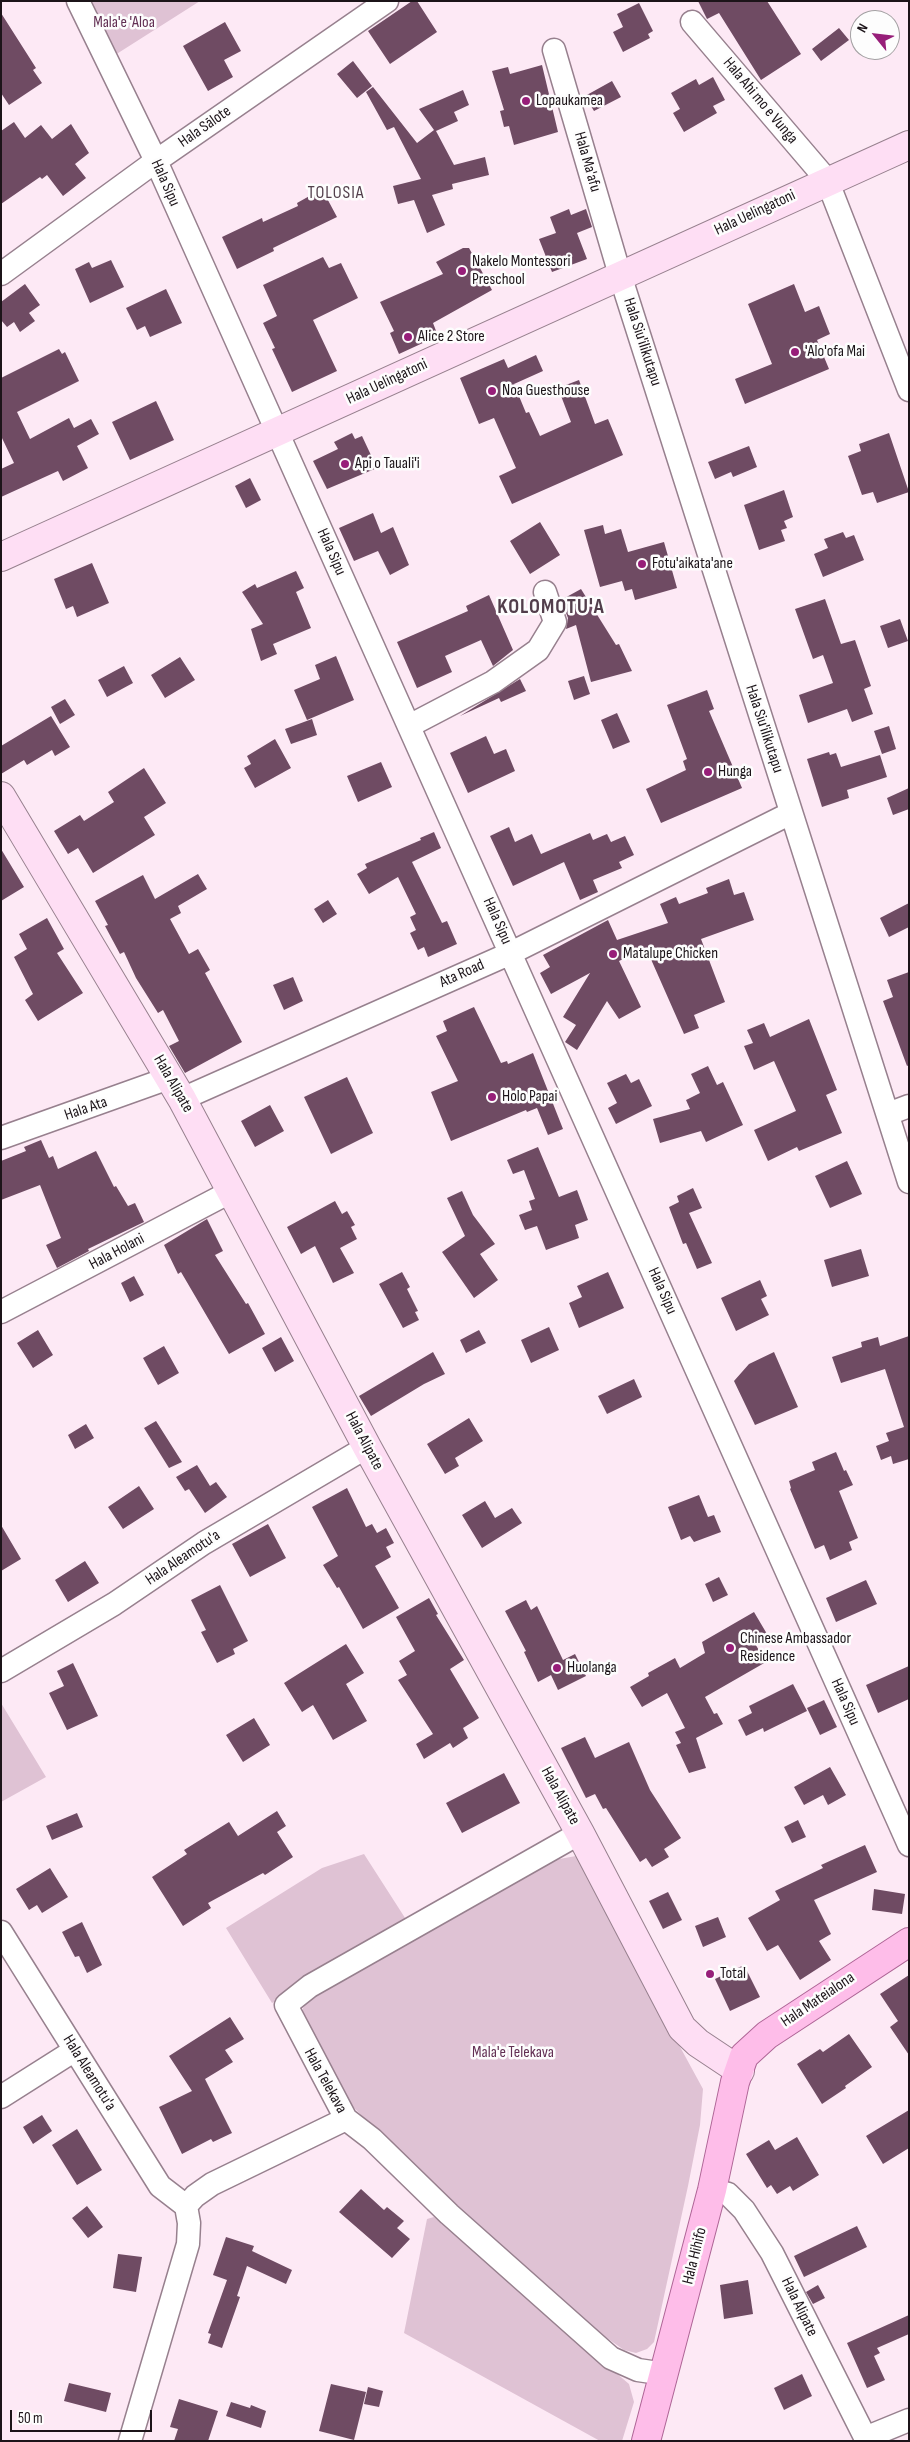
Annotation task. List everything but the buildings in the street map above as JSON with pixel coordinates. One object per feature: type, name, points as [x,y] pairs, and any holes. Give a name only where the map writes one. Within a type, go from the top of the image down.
[{"type":"main road","name":"Hala Mateialona","points":[[740,2071],[744,2056],[767,2035],[909,1942]]},
{"type":"main road","name":"Hala Hihifo","points":[[646,2441],[712,2190],[735,2082],[740,2071]]},
{"type":"street","name":"Hala Sipu","points":[[78,1],[156,162],[909,1845]]},
{"type":"street","name":"Hala Sālote","points":[[1,274],[156,162],[387,1]]},
{"type":"street","name":"Hala Ahi mo e Vunga","points":[[692,22],[827,180],[909,390]]},
{"type":"street","name":"Hala Ma'afu","points":[[554,50],[620,275]]},
{"type":"street","name":"Hala Uelingatoni","points":[[1,557],[909,144]]},
{"type":"street","name":"Hala Siu'ilikutapu","points":[[620,275],[909,1182]]},
{"type":"street","points":[[409,726],[493,682],[538,650],[555,622],[545,592]]},
{"type":"street","name":"Hala Alipate","points":[[1,796],[176,1088],[366,1448],[580,1833],[682,2028],[698,2043],[740,2071]]},
{"type":"street","name":"Ata Road","points":[[176,1088],[511,953],[791,813]]},
{"type":"street","name":"Hala Ata","points":[[1,1138],[176,1088]]},
{"type":"street","points":[[888,1114],[909,1106]]},
{"type":"street","name":"Hala Holani","points":[[1,1312],[232,1191]]},
{"type":"street","name":"Hala Aleamotu'a","points":[[1,1671],[114,1604],[204,1543],[366,1448]]},
{"type":"street","name":"Hala Telekava","points":[[580,1833],[318,1981],[286,2005],[346,2119],[372,2139],[449,2214],[611,2358],[638,2370],[665,2374]]},
{"type":"street","name":"Hala Aleamotu'a","points":[[1,1932],[160,2186],[186,2206]]},
{"type":"street","points":[[1,2097],[74,2050]]},
{"type":"street","points":[[130,2441],[188,2244],[189,2223],[186,2206],[195,2196],[212,2184],[346,2119]]},
{"type":"street","name":"Hala Alipate","points":[[712,2190],[728,2194],[744,2210],[772,2253],[866,2439]]},
{"type":"street","points":[[866,2439],[909,2420]]},
{"type":"green space","name":"Mala'e 'Aloa","points":[[91,1],[200,1],[115,55]]},
{"type":"green space","points":[[1,1703],[46,1777],[1,1802]]},
{"type":"green space","points":[[364,1854],[407,1921],[272,2003],[226,1928],[322,1868]]},
{"type":"green space","name":"Mala'e Telekava","points":[[576,1856],[703,2089],[700,2125],[654,2342],[647,2349],[636,2353],[624,2350],[580,2319],[426,2179],[351,2105],[302,2016],[303,2008],[310,1996],[554,1860]]},
{"type":"green space","points":[[434,2217],[629,2384],[634,2402],[622,2441],[600,2441],[404,2333],[427,2219]]},
{"type":"place","name":"Lopaukamea","points":[[526,101]]},
{"type":"place","name":"Nakelo Montessori Preschool","points":[[462,271]]},
{"type":"place","name":"Alice 2 Store","points":[[408,337]]},
{"type":"place","name":"'Alo'ofa Mai","points":[[795,352]]},
{"type":"place","name":"Noa Guesthouse","points":[[492,391]]},
{"type":"place","name":"Api o Tauali'i","points":[[345,464]]},
{"type":"place","name":"Fotu'aikata'ane","points":[[642,564]]},
{"type":"place","name":"Hunga","points":[[708,772]]},
{"type":"place","name":"Matalupe Chicken","points":[[613,954]]},
{"type":"place","name":"Holo Papai","points":[[492,1097]]},
{"type":"place","name":"Chinese Ambassador Residence","points":[[730,1648]]},
{"type":"place","name":"Huolanga","points":[[557,1668]]},
{"type":"place","name":"Total","points":[[710,1974]]},
{"type":"district","name":"TOLOSIA","points":[[336,193]]},
{"type":"district","name":"KOLOMOTU'A","points":[[551,608]]}]
